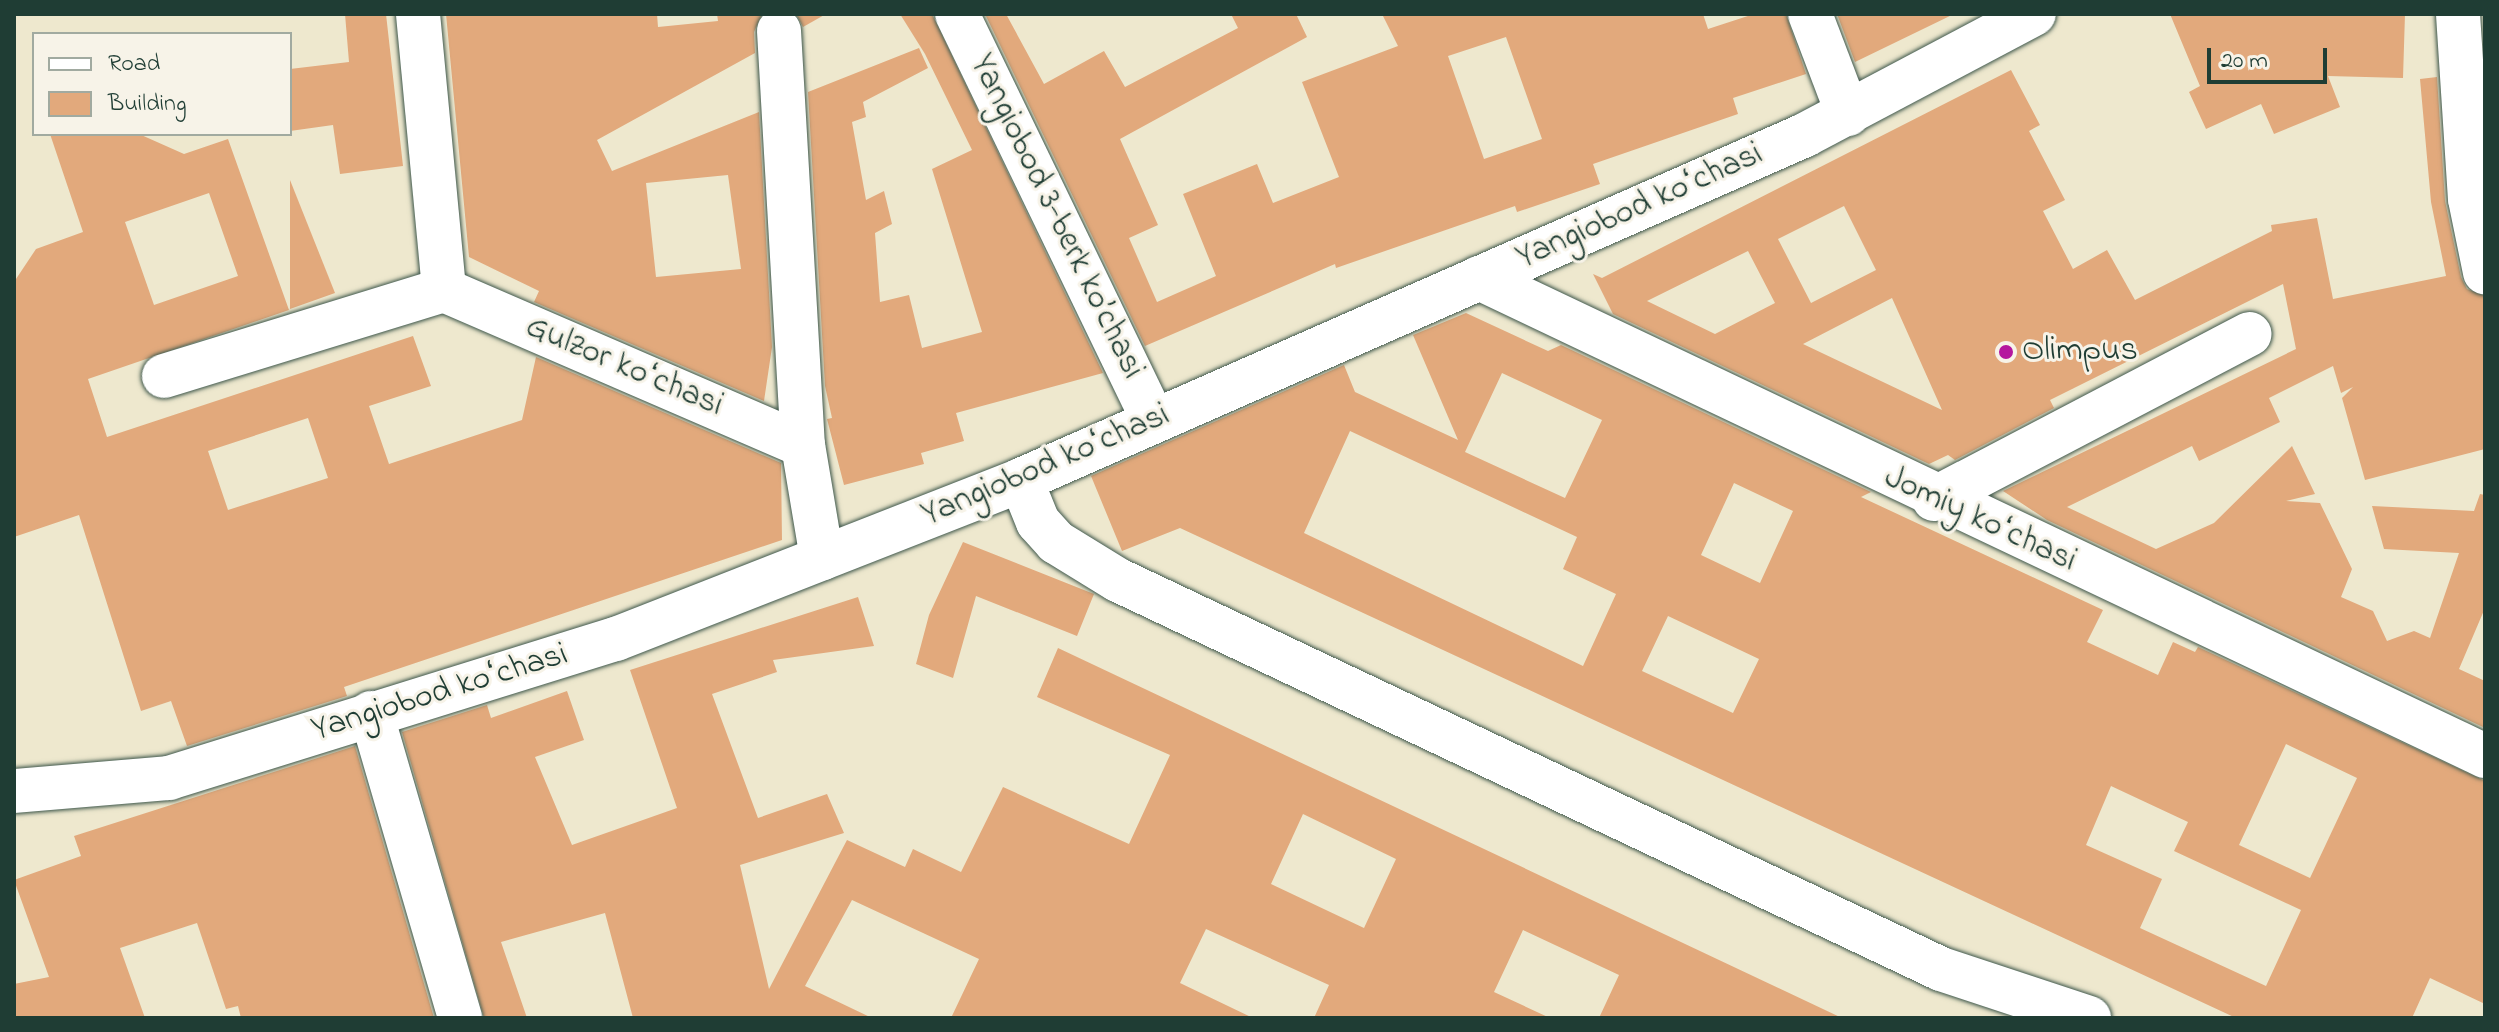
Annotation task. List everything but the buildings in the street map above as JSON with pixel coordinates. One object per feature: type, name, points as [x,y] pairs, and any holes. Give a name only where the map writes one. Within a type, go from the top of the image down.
[{"type":"street","points":[[164,376],[444,290],[418,14]]},
{"type":"street","name":"Yangiobod 3-berk koʼchasi","points":[[957,14],[1153,420]]},
{"type":"street","points":[[1810,14],[1848,114]]},
{"type":"street","name":"Yangiobod koʻchasi","points":[[14,791],[169,778],[616,639],[1021,480],[1848,114],[2034,14]]},
{"type":"street","points":[[2458,14],[2470,199],[2485,272]]},
{"type":"street","points":[[779,31],[803,445],[822,558]]},
{"type":"street","name":"Jomiy koʻchasi","points":[[1479,278],[1934,499],[2485,756]]},
{"type":"street","name":"Gulzor koʻchasi","points":[[444,290],[803,445]]},
{"type":"street","points":[[1934,499],[2250,334]]},
{"type":"street","points":[[1021,480],[1038,522],[1056,542],[1118,580],[1941,969],[2089,1018]]},
{"type":"street","points":[[371,713],[460,1018]]},
{"type":"place","name":"Olimpus","points":[[2006,352]]}]
